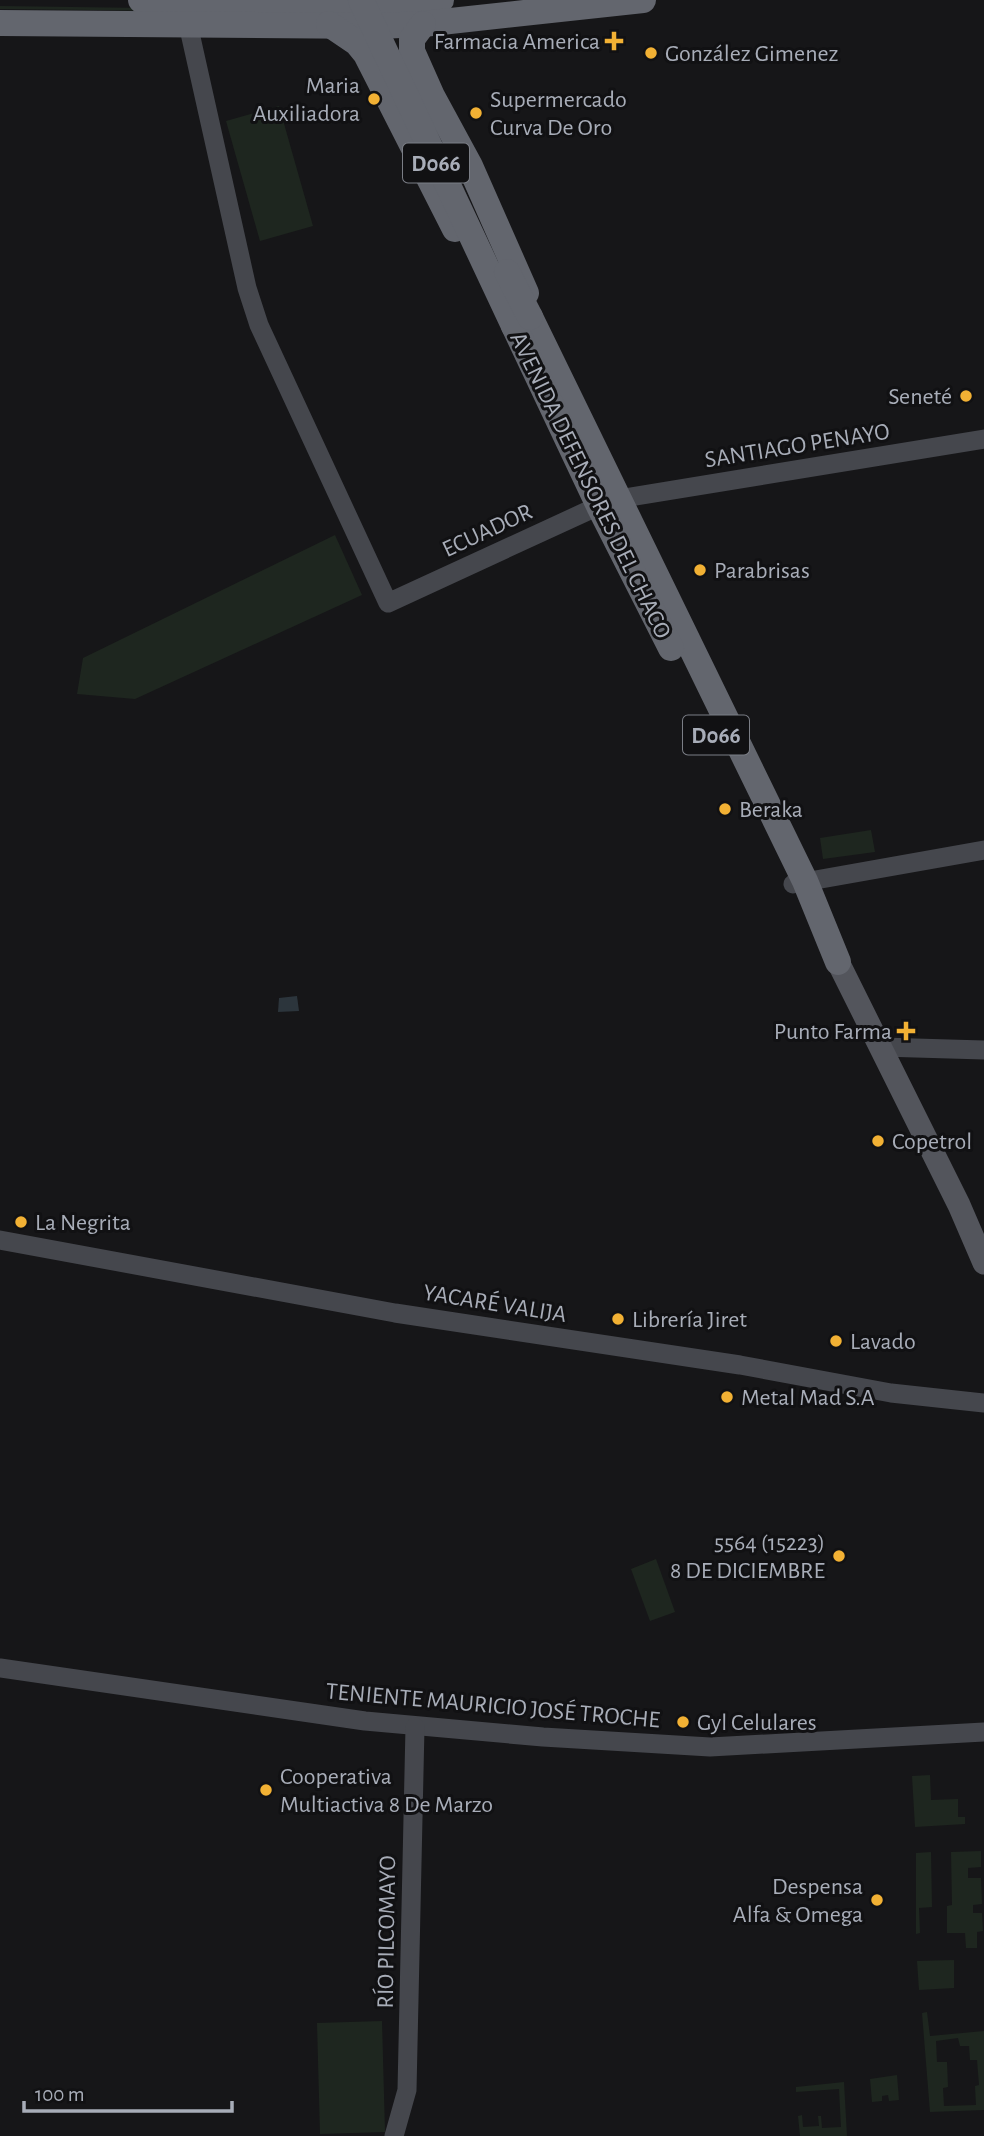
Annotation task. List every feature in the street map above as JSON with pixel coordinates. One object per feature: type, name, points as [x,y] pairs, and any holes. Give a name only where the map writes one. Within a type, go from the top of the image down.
[{"type":"highway","points":[[141,0],[327,9],[643,0]]},
{"type":"highway","points":[[425,6],[412,39],[412,51],[516,264],[540,358]]},
{"type":"highway","name":"AVENIDA DEFENSORES DEL CHACO","points":[[373,8],[402,62],[608,502],[838,962]]},
{"type":"highway","points":[[0,23],[188,24],[327,9]]},
{"type":"highway","points":[[327,9],[357,43],[376,73],[508,334],[540,358]]},
{"type":"highway","points":[[376,73],[376,60],[388,49],[401,45],[412,51]]},
{"type":"main road","name":"AVENIDA DEFENSORES DEL CHACO","points":[[838,962],[984,1263]]},
{"type":"street","name":"ECUADOR","points":[[188,24],[247,288],[259,325],[388,603],[608,502]]},
{"type":"street","name":"SANTIAGO PENAYO","points":[[608,502],[984,439]]},
{"type":"street","points":[[799,883],[984,850]]},
{"type":"street","points":[[881,1047],[984,1049]]},
{"type":"street","name":"YACARÉ VALIJA","points":[[0,1240],[395,1313],[754,1367],[891,1393],[984,1403]]},
{"type":"street","name":"TENIENTE MAURICIO JOSÉ TROCHE","points":[[0,1668],[415,1727],[710,1747],[984,1732]]},
{"type":"street","name":"RÍO PILCOMAYO","points":[[394,2136],[407,2090],[415,1727]]},
{"type":"shaded area","points":[[0,6],[358,11],[359,13],[0,9]]},
{"type":"shaded area","points":[[279,106],[313,226],[260,241],[226,121]]},
{"type":"shaded area","points":[[335,535],[362,595],[135,699],[77,694],[83,658]]},
{"type":"shaded area","points":[[871,830],[875,852],[823,859],[820,838]]},
{"type":"shaded area","points":[[297,996],[299,1011],[278,1012],[279,998]]},
{"type":"shaded area","points":[[656,1559],[675,1612],[650,1621],[631,1569]]},
{"type":"shaded area","points":[[930,1775],[931,1800],[958,1799],[958,1817],[965,1817],[965,1824],[915,1827],[912,1776]]},
{"type":"shaded area","points":[[981,1851],[981,1867],[968,1868],[968,1878],[981,1878],[982,1904],[973,1905],[973,1913],[982,1913],[983,1931],[977,1932],[977,1948],[966,1948],[965,1933],[947,1933],[947,1906],[952,1905],[951,1852]]},
{"type":"shaded area","points":[[931,1852],[932,1907],[919,1908],[920,1933],[916,1934],[916,1853]]},
{"type":"shaded area","points":[[954,1960],[954,1988],[919,1990],[917,1961]]},
{"type":"shaded area","points":[[927,2012],[930,2036],[984,2031],[984,2110],[930,2112],[922,2013]],"holes":[[[958,2038],[960,2046],[969,2046],[970,2060],[977,2060],[979,2085],[975,2086],[976,2105],[944,2106],[943,2088],[948,2087],[947,2062],[937,2062],[936,2041]]]},
{"type":"shaded area","points":[[382,2021],[385,2132],[320,2134],[317,2023]]},
{"type":"shaded area","points":[[897,2075],[899,2100],[889,2101],[888,2095],[882,2096],[882,2101],[872,2102],[870,2079]]},
{"type":"shaded area","points":[[844,2082],[847,2136],[800,2136],[798,2116],[802,2115],[803,2127],[819,2126],[818,2116],[821,2116],[822,2128],[841,2127],[839,2089],[796,2092],[796,2087]]},
{"type":"place","name":"Farmacia America","points":[[614,41]]},
{"type":"place","name":"González Gimenez","points":[[651,53]]},
{"type":"place","name":"Maria Auxiliadora","points":[[374,99]]},
{"type":"place","name":"Supermercado Curva De Oro","points":[[476,113]]},
{"type":"place","name":"Seneté","points":[[966,396]]},
{"type":"place","name":"Parabrisas","points":[[700,570]]},
{"type":"place","name":"Beraka","points":[[725,809]]},
{"type":"place","name":"Punto Farma","points":[[906,1031]]},
{"type":"place","name":"Copetrol","points":[[878,1141]]},
{"type":"place","name":"La Negrita","points":[[21,1222]]},
{"type":"place","name":"Librería Jiret","points":[[618,1319]]},
{"type":"place","name":"Lavado","points":[[836,1341]]},
{"type":"place","name":"Metal Mad S.A","points":[[727,1397]]},
{"type":"place","name":"5564 (15223) 8 DE DICIEMBRE","points":[[839,1556]]},
{"type":"place","name":"Gyl Celulares","points":[[683,1722]]},
{"type":"place","name":"Cooperativa Multiactiva 8 De Marzo","points":[[266,1790]]},
{"type":"place","name":"Despensa Alfa & Omega","points":[[877,1900]]}]
